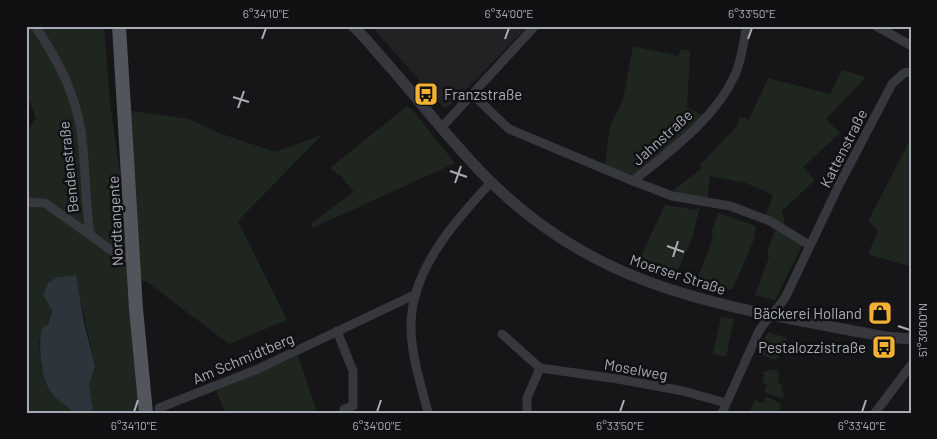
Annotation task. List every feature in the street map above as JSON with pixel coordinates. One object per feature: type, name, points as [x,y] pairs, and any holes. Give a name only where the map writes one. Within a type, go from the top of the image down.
[{"type":"main road","name":"Nordtangente","points":[[119,26],[133,260],[152,410]]},
{"type":"street","name":"Bendenstraße","points":[[35,26],[54,55],[66,79],[81,131],[90,235]]},
{"type":"street","name":"Moerser Straße","points":[[353,26],[491,182],[531,219],[596,260],[639,280],[692,297],[885,336],[911,339]]},
{"type":"street","points":[[442,127],[535,26]]},
{"type":"street","name":"Jahnstraße","points":[[472,94],[509,130],[633,181],[681,142],[724,95],[736,73],[747,26]]},
{"type":"street","points":[[876,26],[911,45]]},
{"type":"street","name":"Kattenstraße","points":[[725,409],[758,333],[771,314],[781,305],[892,84],[904,73],[911,72]]},
{"type":"street","points":[[633,181],[672,196],[730,206],[770,221],[809,246]]},
{"type":"street","points":[[428,413],[414,362],[411,325],[416,294],[426,264],[469,206],[491,182]]},
{"type":"street","points":[[26,202],[46,202],[116,254],[133,260]]},
{"type":"street","name":"Am Schmidtberg","points":[[152,410],[258,368],[416,294]]},
{"type":"street","points":[[337,331],[353,371],[353,406],[344,408]]},
{"type":"street","points":[[502,334],[540,368],[527,398],[528,413]]},
{"type":"street","points":[[875,413],[911,365]]},
{"type":"street","name":"Moselweg","points":[[540,368],[618,379],[683,391],[725,409]]},
{"type":"shaded area","points":[[26,26],[104,26],[110,103],[130,241],[125,110],[189,119],[219,133],[275,152],[322,135],[238,221],[287,320],[229,344],[147,282],[133,278],[146,413],[89,413],[93,409],[89,385],[95,366],[75,275],[58,277],[48,325],[39,342],[41,366],[54,396],[74,413],[26,413],[26,133],[36,119],[26,91]]},
{"type":"shaded area","points":[[371,26],[528,26],[450,106],[444,108]]},
{"type":"shaded area","points":[[633,46],[678,56],[681,49],[690,51],[687,108],[705,116],[636,179],[605,165],[610,126],[623,100]]},
{"type":"shaded area","points":[[842,70],[866,77],[826,119],[840,133],[803,167],[815,180],[782,211],[785,225],[766,215],[773,195],[746,183],[710,176],[707,202],[669,194],[702,168],[699,166],[737,126],[740,116],[749,120],[768,78],[830,94]]},
{"type":"shaded area","points":[[407,106],[411,108],[455,163],[313,228],[311,223],[354,192],[342,177],[330,168]]},
{"type":"shaded area","points":[[911,138],[911,267],[868,254],[878,230],[868,221]]},
{"type":"shaded area","points":[[701,201],[693,236],[678,271],[640,258],[665,205],[697,210]]},
{"type":"shaded area","points":[[718,213],[756,226],[753,242],[732,290],[697,279],[713,238],[711,233]]},
{"type":"shaded area","points":[[777,225],[802,246],[775,300],[755,295],[769,257],[767,252]]},
{"type":"shaded area","points":[[76,275],[84,323],[95,366],[89,385],[93,409],[89,413],[74,413],[55,397],[46,382],[40,354],[42,328],[48,325],[52,310],[43,295],[48,283],[58,277]]},
{"type":"shaded area","points":[[721,317],[734,319],[726,357],[713,354]]},
{"type":"shaded area","points":[[768,332],[787,338],[778,358],[773,360],[759,353],[758,350]]},
{"type":"shaded area","points":[[298,356],[317,413],[226,413],[216,391]]},
{"type":"shaded area","points":[[775,369],[779,372],[778,382],[783,385],[781,391],[784,393],[783,399],[764,392],[767,385],[762,383],[764,376],[762,372]]},
{"type":"shaded area","points":[[766,396],[781,404],[780,411],[749,413],[755,400],[763,403]]},
{"type":"place","name":"Franzstraße","points":[[426,94]]},
{"type":"place","name":"Bäckerei Holland","points":[[880,313]]},
{"type":"place","name":"Pestalozzistraße","points":[[884,347]]}]
